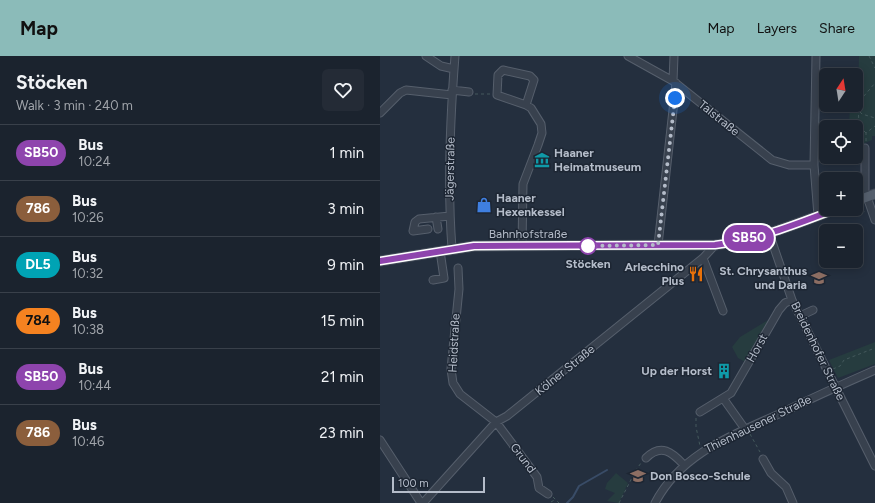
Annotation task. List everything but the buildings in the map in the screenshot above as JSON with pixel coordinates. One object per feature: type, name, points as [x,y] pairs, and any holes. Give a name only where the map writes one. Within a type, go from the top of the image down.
[{"type":"main road","name":"Bahnhofstraße","points":[[380,261],[452,248],[474,246],[715,245],[731,243],[768,233],[818,216]]},
{"type":"street","points":[[426,56],[441,66],[454,69]]},
{"type":"street","name":"Jägerstraße","points":[[452,248],[449,172],[455,56]]},
{"type":"street","name":"Talstraße","points":[[628,56],[675,82],[772,160],[784,164],[814,165]]},
{"type":"street","points":[[658,245],[675,82],[674,56]]},
{"type":"street","points":[[816,56],[814,165],[818,216]]},
{"type":"street","points":[[522,246],[522,193],[525,176],[542,133],[541,124],[526,105],[497,95],[498,75],[500,72],[503,70],[530,76],[534,80],[526,105]]},
{"type":"street","points":[[380,113],[400,93],[406,90],[468,92]]},
{"type":"street","points":[[866,148],[865,191],[871,195],[875,220]]},
{"type":"street","points":[[428,229],[414,231],[415,222],[419,219],[450,216]]},
{"type":"street","points":[[436,217],[438,229]]},
{"type":"street","name":"Breidenhofer Straße","points":[[768,233],[792,300],[834,387],[875,466]]},
{"type":"street","name":"Kölner Straße","points":[[422,503],[496,422],[507,416],[531,398],[703,258],[715,245]]},
{"type":"street","points":[[433,280],[444,278],[440,251]]},
{"type":"street","points":[[703,258],[723,311]]},
{"type":"street","name":"Heidstraße","points":[[458,268],[459,289],[451,369],[453,383],[460,394],[496,422]]},
{"type":"street","name":"Horst","points":[[700,412],[733,390],[779,310],[792,300]]},
{"type":"street","points":[[800,316],[813,310]]},
{"type":"street","name":"Thienhausener Straße","points":[[656,502],[666,484],[684,465],[701,452],[746,428],[834,387],[875,370]]},
{"type":"street","points":[[723,398],[746,428]]},
{"type":"street","name":"Grund","points":[[496,422],[537,477],[540,488],[548,494]]},
{"type":"street","points":[[381,444],[422,503]]},
{"type":"street","points":[[646,458],[656,450],[661,450],[672,454],[684,465]]},
{"type":"street","points":[[763,459],[771,473],[786,487],[793,503]]},
{"type":"path","points":[[869,56],[875,68]]},
{"type":"path","points":[[863,97],[875,83]]},
{"type":"path","points":[[468,92],[473,94],[497,95]]},
{"type":"path","points":[[859,112],[859,126],[866,133],[866,148]]},
{"type":"path","points":[[860,112],[862,114],[875,118]]},
{"type":"path","points":[[866,133],[875,126]]},
{"type":"path","points":[[863,211],[864,212],[868,210]]},
{"type":"path","points":[[827,372],[840,366],[844,360],[875,348]]},
{"type":"path","points":[[700,412],[695,421],[701,452]]},
{"type":"path","points":[[746,428],[763,459]]},
{"type":"path","points":[[619,503],[636,470],[646,458]]},
{"type":"path","points":[[548,494],[557,498],[559,503]]},
{"type":"path","points":[[551,502],[557,498]]},
{"type":"green space","points":[[859,56],[875,56],[875,136],[872,136],[872,140],[863,144],[863,120],[849,120],[850,112],[863,112],[863,68],[859,68]]},
{"type":"green space","points":[[768,320],[745,362],[738,358],[732,347],[740,337]]},
{"type":"green space","points":[[875,342],[875,364],[838,378],[829,360]]},
{"type":"green space","points":[[616,473],[628,483],[619,503],[607,501],[615,493],[605,489],[607,483]]},
{"type":"waterway","points":[[567,503],[573,497],[579,486],[607,470]]},
{"type":"bus line","name":"SB50","points":[[380,261],[452,248],[474,246],[715,245],[731,243],[768,233],[819,215]]},
{"type":"place","name":"Haaner Heimatmuseum","points":[[542,160]]},
{"type":"place","name":"Haaner Hexenkessel","points":[[484,205]]},
{"type":"place","name":"Stöcken","points":[[588,246]]},
{"type":"place","name":"Arlecchino Plus","points":[[696,274]]},
{"type":"place","name":"St. Chrysanthus und Daria","points":[[819,278]]},
{"type":"place","name":"Up der Horst","points":[[724,371]]},
{"type":"place","name":"Don Bosco-Schule","points":[[638,476]]},
{"type":"route","points":[[588,246],[658,245],[675,98]]}]
